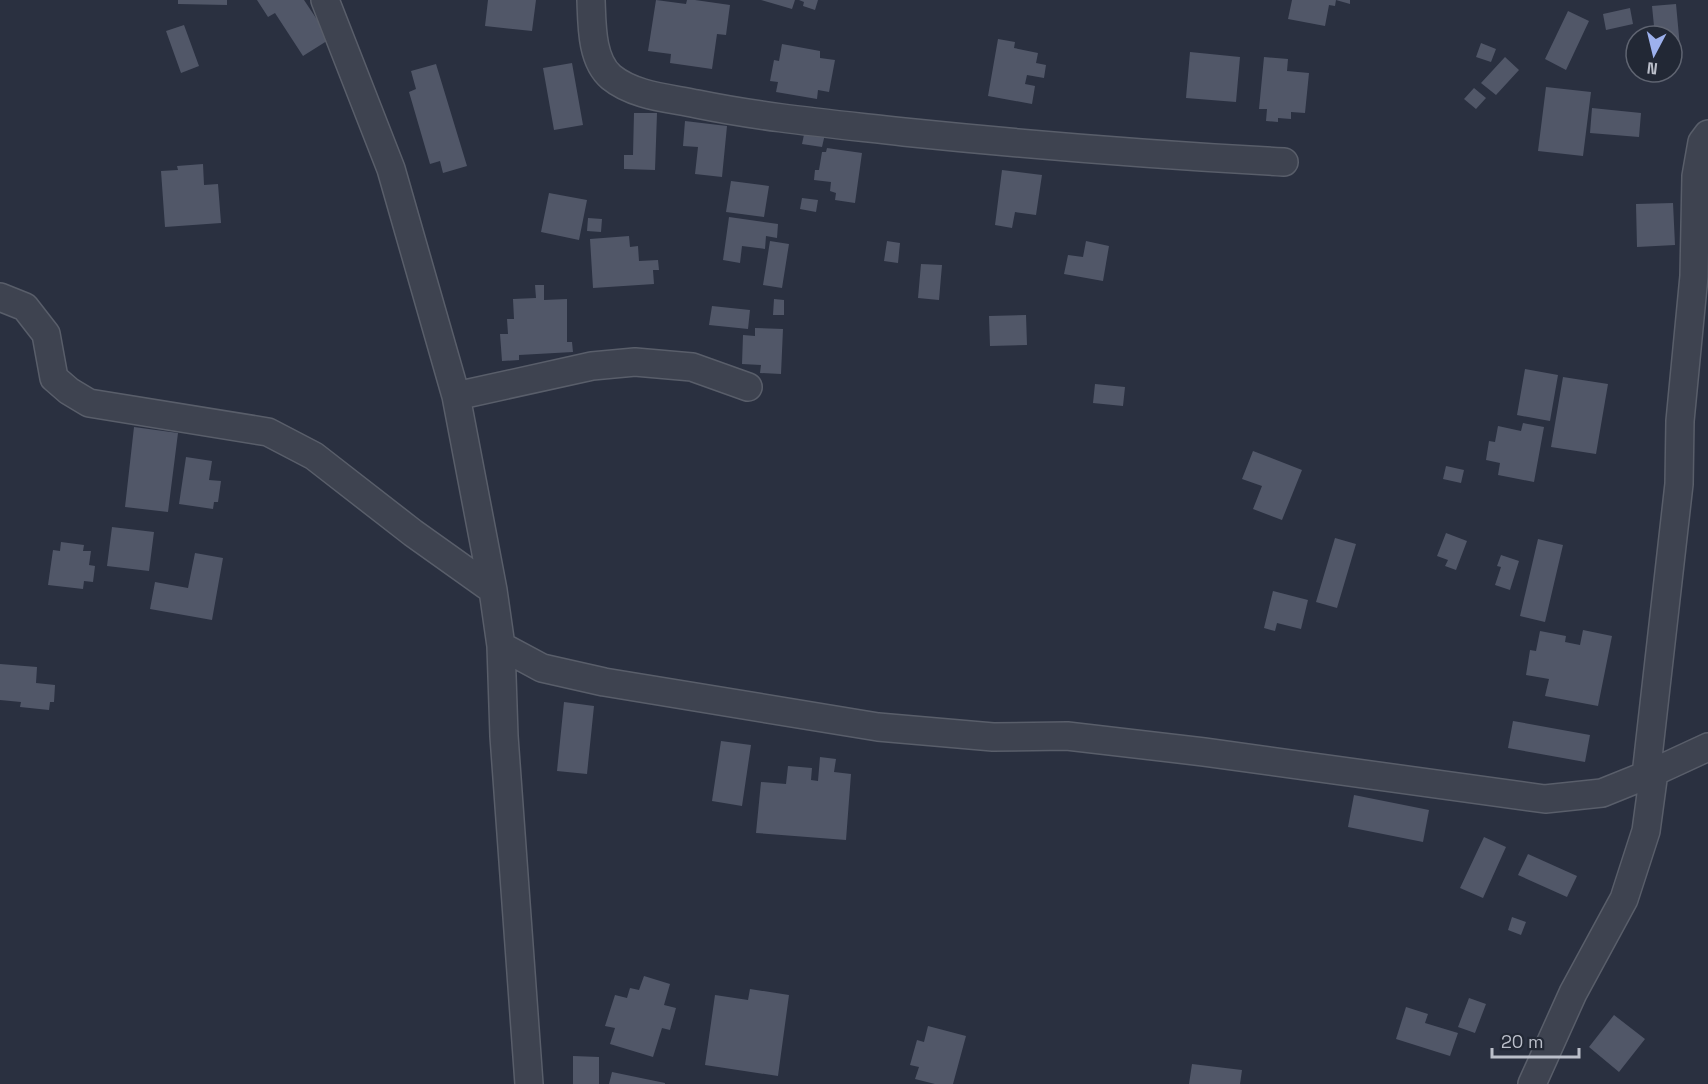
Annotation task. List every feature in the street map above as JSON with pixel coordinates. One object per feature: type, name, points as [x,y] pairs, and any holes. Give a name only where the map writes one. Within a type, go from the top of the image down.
[{"type":"street","points":[[325,0],[391,169],[456,396],[501,646],[505,746],[529,1084]]},
{"type":"street","points":[[591,0],[592,26],[598,57],[610,76],[634,90],[751,115],[960,138],[1147,155],[1284,162]]},
{"type":"street","points":[[1532,1084],[1574,993],[1624,899],[1646,831],[1679,484],[1680,421],[1694,276],[1696,176],[1702,142],[1708,134]]},
{"type":"street","points":[[0,297],[25,307],[46,334],[54,378],[69,391],[89,403],[268,432],[314,456],[413,533],[492,590]]},
{"type":"street","points":[[456,396],[592,366],[635,362],[692,366],[748,387]]},
{"type":"street","points":[[501,646],[542,668],[604,682],[878,727],[993,737],[1067,736],[1545,799],[1602,793],[1708,747]]},
{"type":"building","points":[[178,0],[227,0],[227,5],[178,4]]},
{"type":"building","points":[[257,0],[304,0],[330,39],[303,56],[275,13],[268,17]]},
{"type":"building","points":[[488,0],[536,0],[532,31],[485,26]]},
{"type":"building","points":[[656,0],[686,4],[687,0],[695,0],[730,5],[726,35],[717,34],[712,69],[670,63],[671,54],[648,51]]},
{"type":"building","points":[[761,0],[795,0],[792,9]]},
{"type":"building","points":[[799,0],[818,0],[815,10],[803,6],[804,2]]},
{"type":"building","points":[[1292,0],[1336,0],[1335,6],[1329,5],[1325,26],[1288,19]]},
{"type":"building","points":[[1336,0],[1350,0],[1350,4]]},
{"type":"building","points":[[1676,4],[1678,24],[1654,24],[1652,6]]},
{"type":"building","points":[[1630,8],[1633,24],[1624,24],[1624,26],[1606,30],[1603,14]]},
{"type":"building","points":[[1568,11],[1589,21],[1566,70],[1545,59]]},
{"type":"building","points":[[184,25],[199,66],[181,73],[166,31]]},
{"type":"building","points":[[998,39],[1015,42],[1014,48],[1038,53],[1036,63],[1046,65],[1044,78],[1027,75],[1025,84],[1035,86],[1032,104],[988,96]]},
{"type":"building","points":[[1481,43],[1496,49],[1491,62],[1476,57]]},
{"type":"building","points":[[782,44],[820,51],[820,58],[835,60],[829,92],[818,90],[817,99],[776,92],[778,82],[770,81],[774,60],[779,61]]},
{"type":"building","points":[[1190,52],[1240,57],[1236,102],[1186,98]]},
{"type":"building","points":[[1264,57],[1288,59],[1287,71],[1309,73],[1305,113],[1291,112],[1291,119],[1278,118],[1278,122],[1266,121],[1267,109],[1259,109]]},
{"type":"building","points":[[1505,57],[1519,70],[1496,95],[1481,83]]},
{"type":"building","points":[[572,63],[583,125],[554,130],[543,68]]},
{"type":"building","points":[[436,64],[467,166],[443,173],[440,161],[430,164],[409,92],[416,89],[411,71]]},
{"type":"building","points":[[1546,87],[1591,92],[1583,156],[1538,151]]},
{"type":"building","points":[[1474,88],[1486,98],[1476,109],[1464,99]]},
{"type":"building","points":[[1592,108],[1641,113],[1639,137],[1590,133]]},
{"type":"building","points":[[634,113],[657,113],[655,170],[624,169],[624,155],[633,155]]},
{"type":"building","points":[[685,121],[727,126],[722,177],[695,174],[698,147],[683,146]]},
{"type":"building","points":[[805,130],[825,134],[822,147],[802,144]]},
{"type":"building","points":[[827,148],[862,153],[855,203],[835,200],[836,193],[830,191],[831,182],[814,180],[815,170],[819,170],[822,152],[826,152]]},
{"type":"building","points":[[203,164],[204,185],[218,184],[221,223],[165,227],[161,171],[178,170],[177,166]]},
{"type":"building","points":[[1002,170],[1042,175],[1036,215],[1015,212],[1012,228],[995,225]]},
{"type":"building","points":[[731,181],[769,186],[764,217],[726,212]]},
{"type":"building","points":[[549,193],[587,200],[579,240],[541,232]]},
{"type":"building","points":[[802,198],[818,200],[816,212],[800,209]]},
{"type":"building","points":[[1673,203],[1675,245],[1637,247],[1636,204]]},
{"type":"building","points":[[729,217],[778,224],[777,238],[766,236],[765,249],[742,246],[740,263],[723,260]]},
{"type":"building","points":[[588,218],[602,219],[601,232],[587,231]]},
{"type":"building","points":[[629,236],[630,247],[638,246],[639,261],[658,260],[659,270],[653,270],[654,284],[593,288],[590,239]]},
{"type":"building","points":[[770,241],[789,244],[782,288],[763,285]]},
{"type":"building","points":[[887,241],[900,243],[898,263],[884,261]]},
{"type":"building","points":[[1086,241],[1109,246],[1103,281],[1064,274],[1068,255],[1083,257]]},
{"type":"building","points":[[921,264],[942,265],[939,300],[918,298]]},
{"type":"building","points":[[535,285],[544,285],[544,300],[567,299],[567,342],[572,342],[573,352],[519,355],[519,360],[502,361],[500,334],[508,334],[507,319],[514,319],[513,299],[536,298]]},
{"type":"building","points":[[774,299],[784,300],[784,315],[773,315]]},
{"type":"building","points":[[712,306],[750,310],[748,329],[709,325]]},
{"type":"building","points":[[1026,315],[1027,345],[990,346],[989,316]]},
{"type":"building","points":[[755,328],[783,329],[781,374],[760,373],[761,365],[742,364],[743,335],[755,336]]},
{"type":"building","points":[[1525,369],[1558,375],[1550,421],[1517,415]]},
{"type":"building","points":[[1563,377],[1608,384],[1596,454],[1551,447]]},
{"type":"building","points":[[1095,384],[1125,387],[1123,406],[1093,403]]},
{"type":"building","points":[[1523,423],[1544,427],[1534,482],[1498,475],[1500,463],[1486,460],[1489,441],[1495,442],[1498,426],[1521,431]]},
{"type":"building","points":[[134,427],[178,433],[168,512],[125,507]]},
{"type":"building","points":[[1253,451],[1302,470],[1282,520],[1253,509],[1262,486],[1242,479]]},
{"type":"building","points":[[186,457],[212,461],[209,480],[221,481],[218,502],[214,502],[213,509],[179,504]]},
{"type":"building","points":[[1446,466],[1464,470],[1461,483],[1443,479]]},
{"type":"building","points":[[112,527],[154,532],[149,571],[107,566]]},
{"type":"building","points":[[1446,533],[1467,541],[1456,570],[1445,566],[1448,560],[1437,556]]},
{"type":"building","points":[[1335,538],[1356,544],[1337,608],[1316,602]]},
{"type":"building","points":[[1538,539],[1563,545],[1545,622],[1520,616]]},
{"type":"building","points":[[61,542],[84,545],[83,551],[91,551],[89,565],[95,566],[93,582],[84,581],[83,589],[48,585],[53,550],[60,551]]},
{"type":"building","points":[[195,553],[223,558],[212,620],[150,609],[155,582],[188,588]]},
{"type":"building","points":[[1501,555],[1519,561],[1510,590],[1495,585],[1501,567],[1497,566]]},
{"type":"building","points":[[1273,591],[1308,600],[1301,629],[1277,623],[1275,631],[1264,628]]},
{"type":"building","points":[[1583,630],[1612,636],[1598,706],[1545,696],[1549,679],[1526,675],[1530,650],[1536,651],[1540,631],[1566,636],[1565,642],[1580,645]]},
{"type":"building","points":[[0,664],[37,667],[36,683],[55,685],[54,702],[50,702],[49,710],[20,707],[21,702],[0,700]]},
{"type":"building","points":[[564,702],[594,706],[587,774],[557,771]]},
{"type":"building","points":[[1513,721],[1590,735],[1585,762],[1508,748]]},
{"type":"building","points":[[721,741],[751,745],[742,806],[712,801]]},
{"type":"building","points":[[820,757],[836,759],[834,772],[851,774],[846,840],[756,833],[761,782],[786,784],[788,766],[812,768],[811,780],[818,781]]},
{"type":"building","points":[[1354,795],[1429,810],[1423,842],[1348,827]]},
{"type":"building","points":[[1484,837],[1506,847],[1483,898],[1460,888]]},
{"type":"building","points":[[1528,854],[1577,876],[1567,897],[1518,875]]},
{"type":"building","points":[[1512,917],[1526,922],[1521,935],[1508,930]]},
{"type":"building","points":[[644,976],[670,984],[664,1005],[676,1008],[670,1030],[662,1028],[653,1057],[610,1044],[615,1028],[605,1026],[615,995],[627,998],[630,988],[639,990]]},
{"type":"building","points":[[750,989],[789,995],[778,1076],[705,1065],[715,995],[748,1000]]},
{"type":"building","points":[[1469,998],[1486,1004],[1475,1033],[1458,1027]]},
{"type":"building","points":[[1406,1007],[1428,1014],[1425,1023],[1458,1033],[1450,1056],[1396,1039]]},
{"type":"building","points":[[1614,1015],[1645,1039],[1619,1072],[1589,1047]]},
{"type":"building","points":[[928,1026],[966,1036],[953,1084],[935,1084],[915,1079],[919,1067],[910,1065],[917,1040],[924,1042]]},
{"type":"building","points":[[573,1056],[599,1057],[599,1084],[573,1084]]},
{"type":"building","points":[[1192,1064],[1242,1070],[1240,1084],[1189,1084]]},
{"type":"building","points":[[612,1072],[665,1083],[665,1084],[609,1084]]}]
